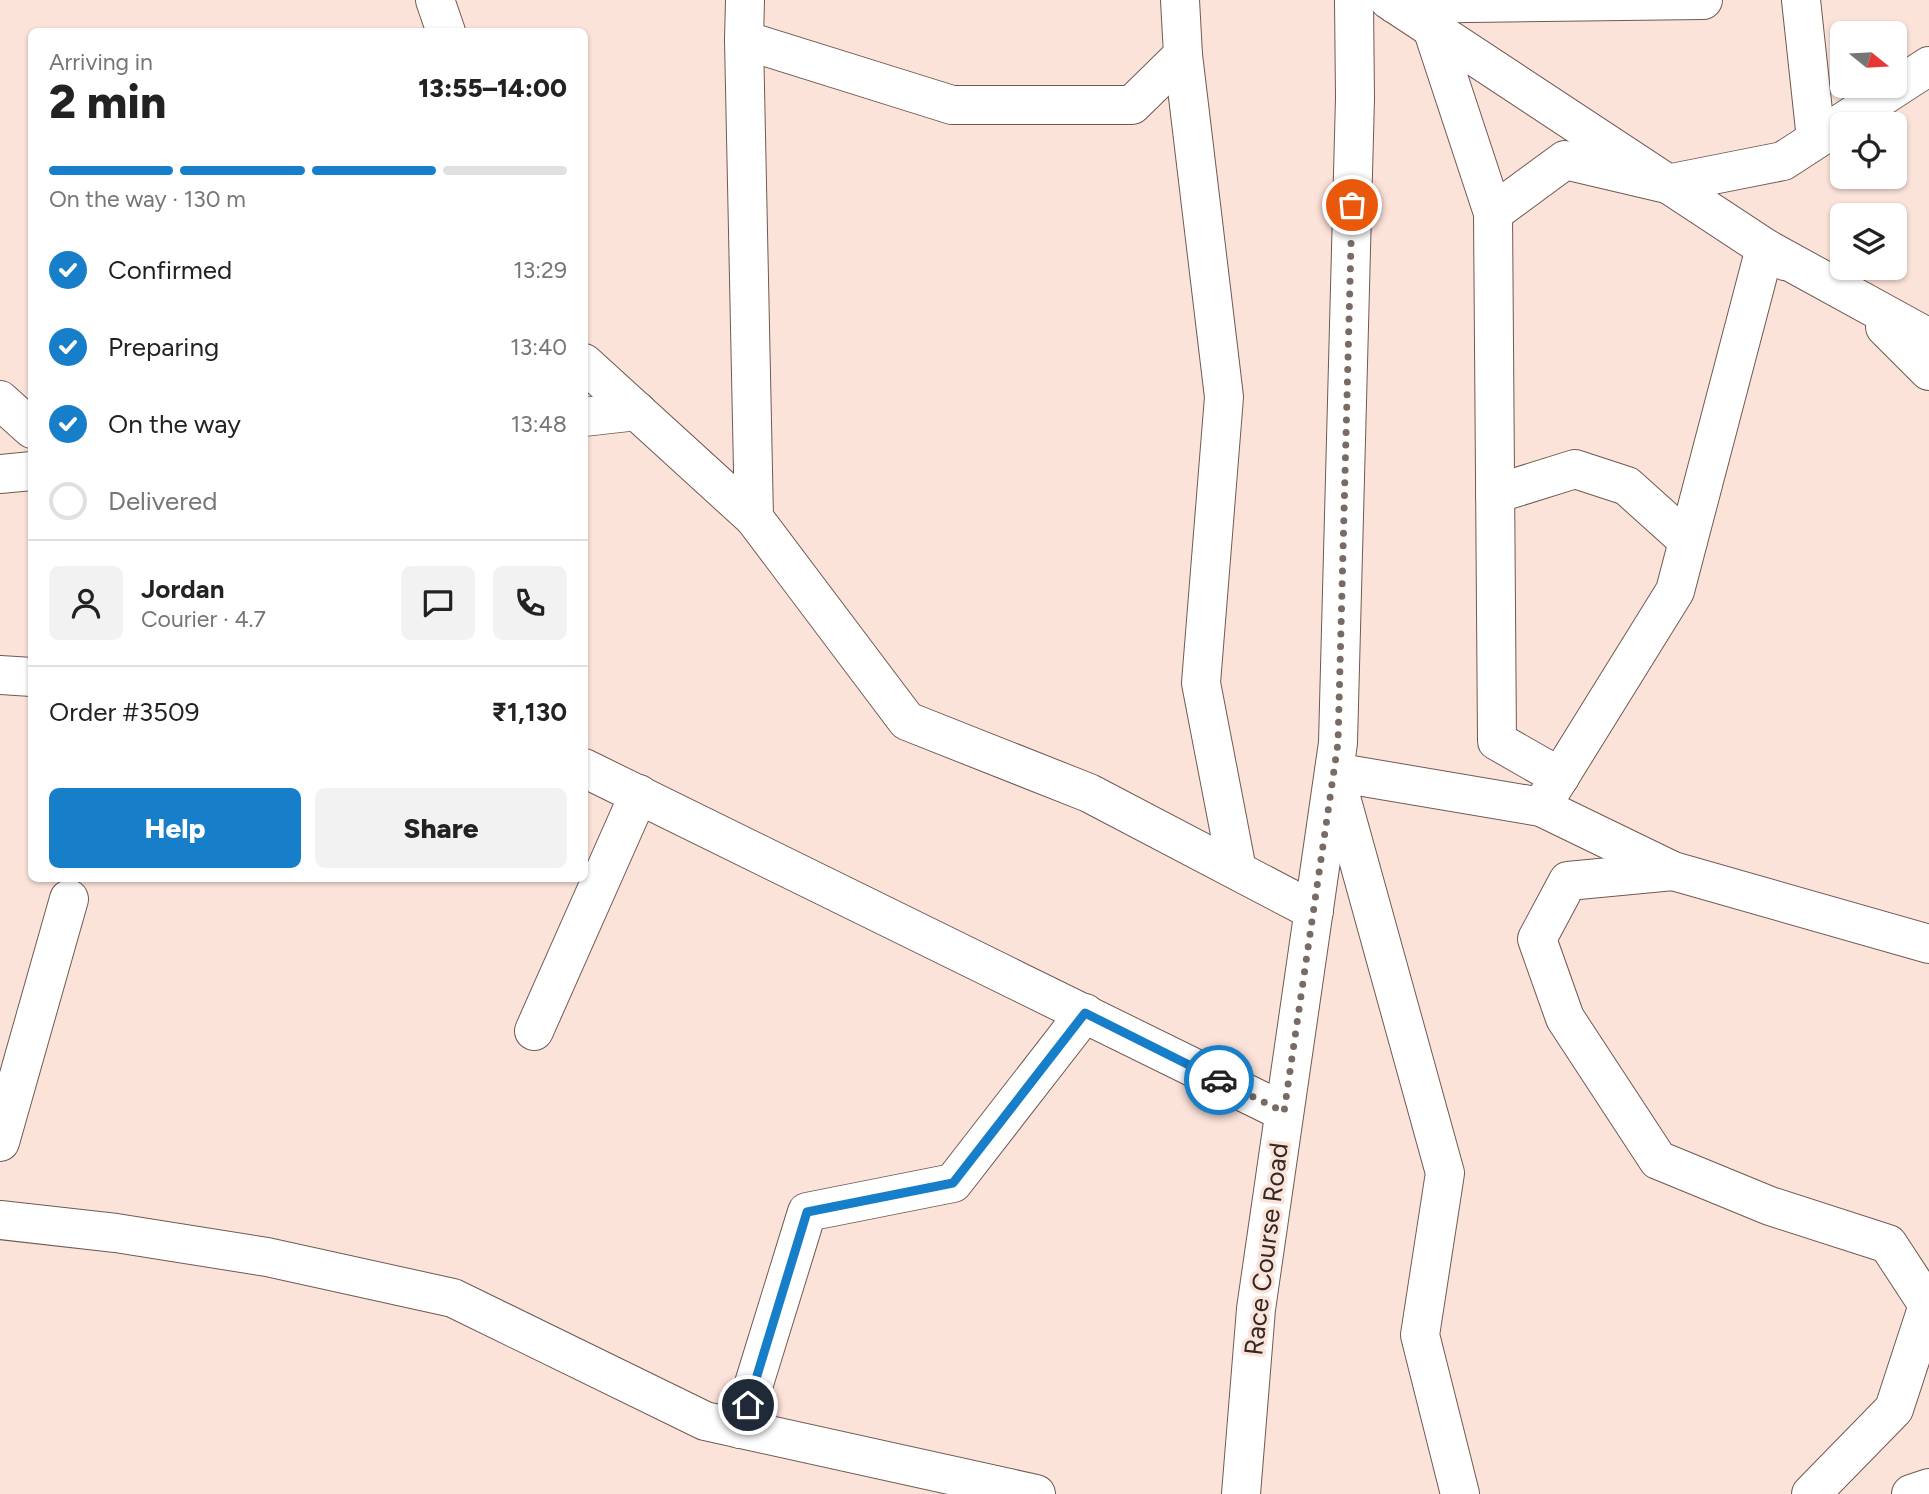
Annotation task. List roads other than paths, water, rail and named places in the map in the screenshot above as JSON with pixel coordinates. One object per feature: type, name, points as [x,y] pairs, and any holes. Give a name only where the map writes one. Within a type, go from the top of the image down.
[{"type":"street","points":[[435,0],[445,28]]},
{"type":"street","points":[[745,0],[754,518]]},
{"type":"street","points":[[1180,0],[1183,55],[1224,397],[1201,683],[1237,870]]},
{"type":"street","name":"Race Course Road","points":[[1241,1494],[1255,1309],[1338,743],[1355,98],[1354,0]]},
{"type":"street","points":[[1392,2],[1703,0]]},
{"type":"street","points":[[1801,0],[1816,139]]},
{"type":"street","points":[[1392,2],[1887,329],[1929,371]]},
{"type":"street","points":[[1432,28],[1493,213],[1497,741],[1550,792],[1673,871],[1929,944]]},
{"type":"street","points":[[744,40],[951,104],[1132,106],[1183,55]]},
{"type":"street","points":[[1493,213],[1564,160],[1667,184],[1783,161],[1929,66]]},
{"type":"street","points":[[1550,792],[1675,591],[1765,247]]},
{"type":"street","points":[[1765,247],[1929,338]]},
{"type":"street","points":[[588,367],[754,518],[907,721],[1089,793],[1314,911]]},
{"type":"street","points":[[0,400],[28,425]]},
{"type":"street","points":[[588,417],[637,411]]},
{"type":"street","points":[[1495,494],[1575,470],[1627,486],[1688,541]]},
{"type":"street","points":[[0,474],[28,471]]},
{"type":"street","points":[[0,675],[28,677]]},
{"type":"street","points":[[588,770],[1284,1112]]},
{"type":"street","points":[[1460,1494],[1420,1335],[1445,1173],[1334,772],[1550,792]]},
{"type":"street","points":[[534,1031],[639,794]]},
{"type":"street","points":[[1673,871],[1568,881],[1537,939],[1565,1018],[1658,1160],[1770,1206],[1888,1244],[1928,1305],[1894,1409],[1811,1494]]},
{"type":"street","points":[[0,1142],[69,899]]},
{"type":"street","points":[[740,1429],[807,1212],[953,1183],[1085,1013]]},
{"type":"street","points":[[0,1220],[116,1233],[267,1257],[453,1298],[705,1421],[1037,1494]]},
{"type":"street","points":[[1911,1494],[1929,1488]]}]
